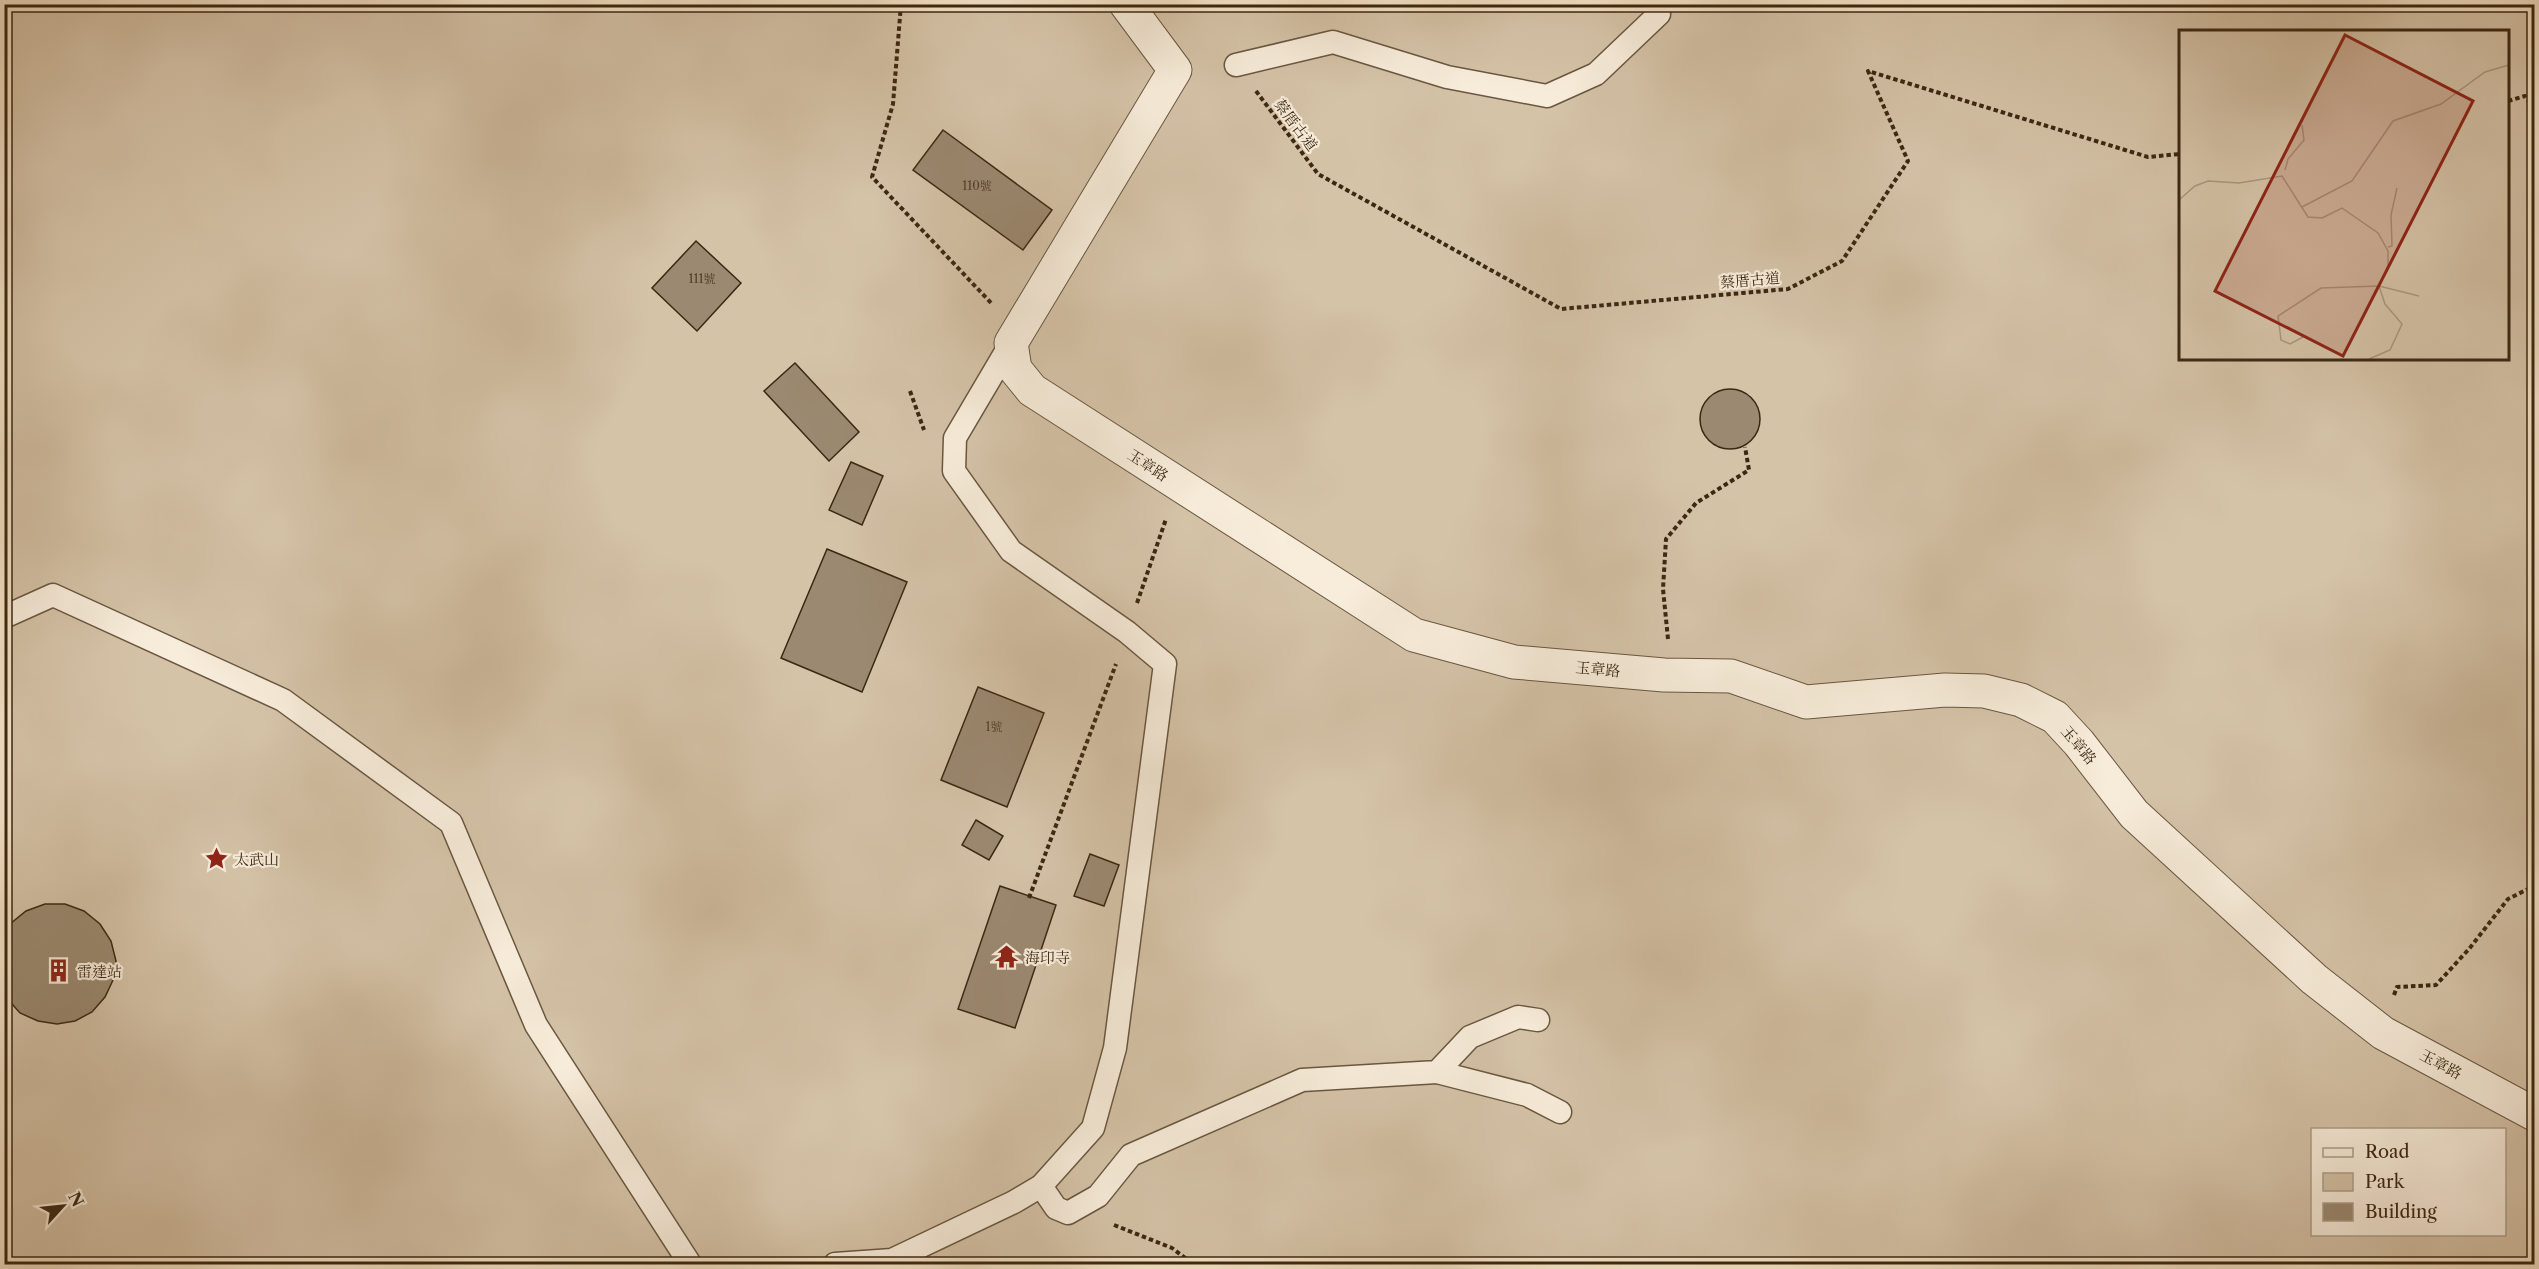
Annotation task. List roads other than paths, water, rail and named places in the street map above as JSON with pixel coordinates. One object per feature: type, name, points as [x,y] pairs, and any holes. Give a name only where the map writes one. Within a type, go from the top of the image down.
[{"type":"street","points":[[1011,343],[1175,70],[1126,4]]},
{"type":"street","name":"玉章路","points":[[1011,343],[1015,369],[1032,390],[1414,635],[1514,662],[1664,675],[1731,676],[1806,702],[1945,690],[1984,691],[2030,704],[2055,717],[2079,743],[2134,814],[2314,979],[2383,1033],[2535,1114]]},
{"type":"lane","points":[[1236,65],[1333,42],[1447,76],[1547,96],[1596,74],[1659,14]]},
{"type":"lane","points":[[835,1264],[892,1260],[1014,1202],[1041,1186],[1093,1128],[1115,1048],[1166,664],[1127,632],[1011,551],[954,471],[955,438],[1011,343]]},
{"type":"lane","points":[[4,617],[53,595],[283,700],[451,823],[536,1025],[690,1264]]},
{"type":"lane","points":[[1437,1072],[1470,1037],[1518,1017],[1538,1020]]},
{"type":"lane","points":[[1041,1186],[1056,1208],[1068,1213],[1098,1196],[1131,1155],[1302,1080],[1437,1072],[1527,1095],[1560,1112]]},
{"type":"place","name":"太武山","points":[[216,859]]},
{"type":"place","name":"海印寺","points":[[1007,957]]},
{"type":"place","name":"雷達站","points":[[59,971]]}]
